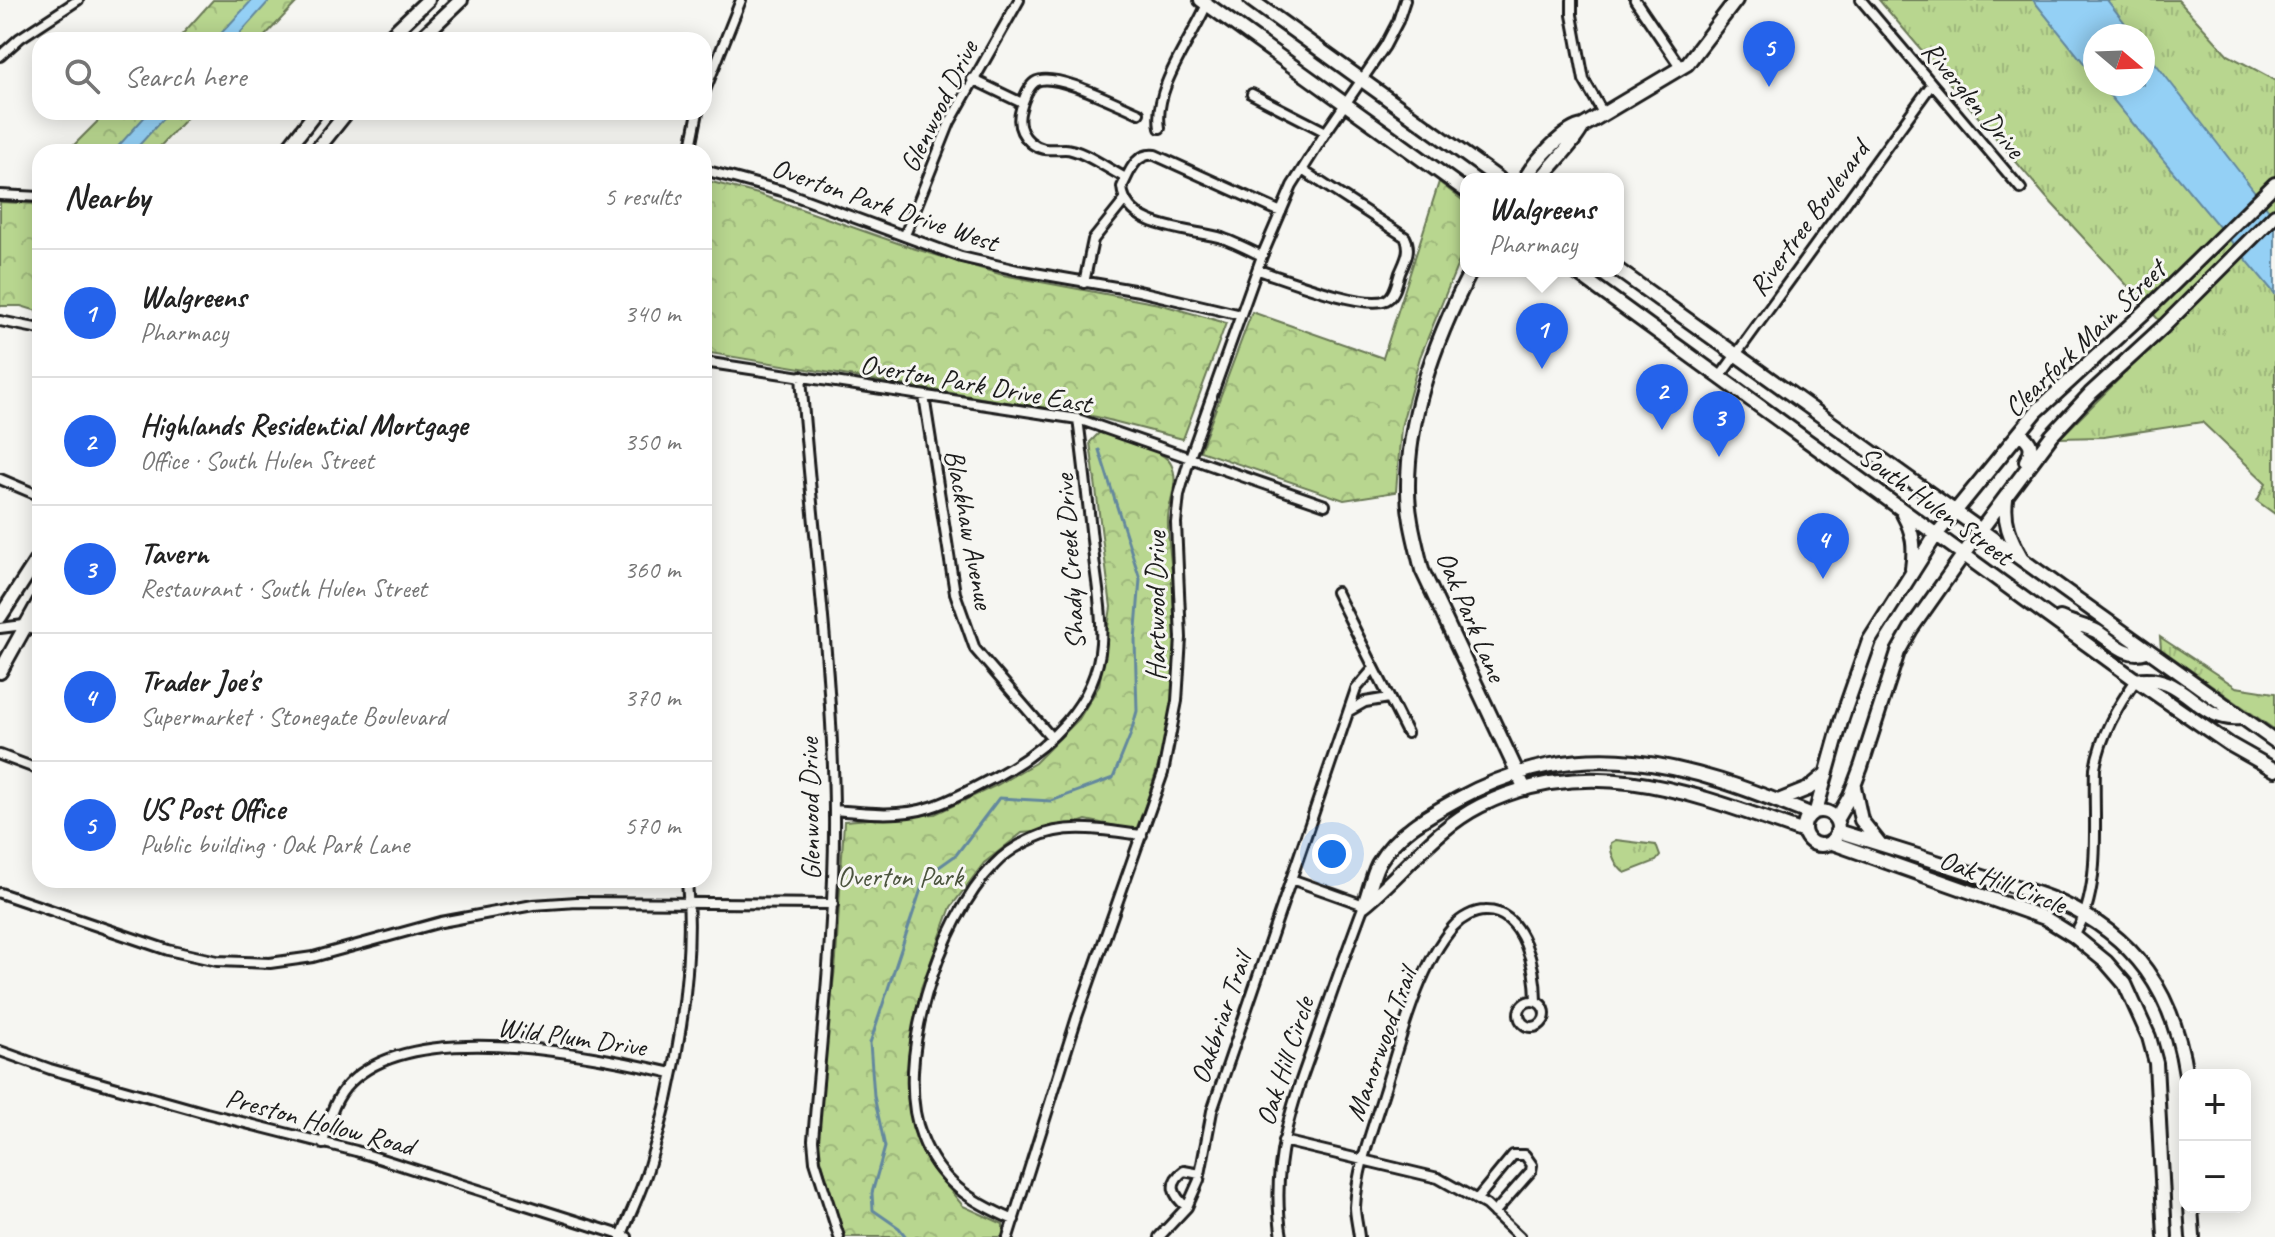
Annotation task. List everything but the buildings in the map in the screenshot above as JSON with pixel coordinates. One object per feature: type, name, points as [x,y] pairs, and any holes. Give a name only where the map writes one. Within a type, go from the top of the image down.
[{"type":"street","points":[[0,56],[20,38],[78,0]]},
{"type":"street","points":[[396,32],[428,0]]},
{"type":"street","points":[[427,32],[461,0]]},
{"type":"street","points":[[712,73],[741,0]]},
{"type":"street","name":"Glenwood Drive","points":[[905,235],[950,122],[1019,0]]},
{"type":"street","points":[[1251,0],[1491,173]]},
{"type":"street","name":"Hartwood Drive","points":[[1008,1237],[1077,1017],[1163,773],[1177,701],[1181,638],[1176,523],[1179,495],[1190,457],[1262,256],[1281,212],[1302,170],[1393,33],[1405,0]]},
{"type":"street","points":[[1572,0],[1584,80],[1603,113]]},
{"type":"street","points":[[1635,0],[1681,68]]},
{"type":"street","points":[[1530,173],[1573,127],[1583,126],[1681,68],[1736,0]]},
{"type":"street","name":"Riverglen Drive","points":[[1861,0],[2021,189]]},
{"type":"street","points":[[1160,128],[1157,113],[1162,92],[1204,2],[1460,187]]},
{"type":"street","points":[[972,79],[1022,103]]},
{"type":"street","points":[[1126,178],[1071,150],[1050,150],[1033,144],[1025,137],[1018,121],[1022,103],[1035,81],[1057,79],[1139,113]]},
{"type":"street","name":"Rivertree Boulevard","points":[[1719,378],[1932,84]]},
{"type":"street","points":[[1252,94],[1326,132]]},
{"type":"street","points":[[291,144],[310,120]]},
{"type":"street","points":[[323,144],[341,120]]},
{"type":"street","points":[[692,144],[696,120]]},
{"type":"street","points":[[1546,173],[1577,138],[1583,126]]},
{"type":"street","points":[[1262,256],[1221,238],[1159,225],[1125,200],[1122,187],[1141,156],[1147,154],[1162,157],[1281,212]]},
{"type":"street","points":[[1258,270],[1355,301],[1373,303],[1387,300],[1392,294],[1409,250],[1405,237],[1302,170]]},
{"type":"street","name":"Overton Park Drive West","points":[[712,172],[782,191],[961,257],[1084,283],[1139,291],[1241,315]]},
{"type":"street","name":"Clearfork Main Street","points":[[1813,812],[1869,641],[1936,535],[2037,411],[2148,309],[2275,184]]},
{"type":"street","points":[[0,195],[32,197]]},
{"type":"street","points":[[1084,283],[1093,240],[1125,200]]},
{"type":"street","name":"Clearfork Main Street","points":[[1834,831],[1854,786],[1898,652],[1963,554],[2052,435],[2275,215]]},
{"type":"street","name":"South Hulen Street","points":[[1624,274],[2275,741]]},
{"type":"street","name":"Oak Park Lane","points":[[1468,277],[1445,328],[1423,391],[1413,435],[1408,491],[1422,570],[1525,789]]},
{"type":"street","name":"South Hulen Street","points":[[1582,277],[2136,680],[2229,744],[2275,770]]},
{"type":"street","points":[[0,321],[32,327]]},
{"type":"street","name":"Overton Park Drive East","points":[[712,363],[1078,419],[1325,505]]},
{"type":"street","name":"Glenwood Drive","points":[[801,376],[834,810],[833,904],[813,1140],[815,1161],[839,1237]]},
{"type":"street","name":"Blackhaw Avenue","points":[[924,396],[955,593],[964,622],[975,649],[1051,737]]},
{"type":"street","name":"Shady Creek Drive","points":[[834,810],[895,813],[928,809],[1009,769],[1051,737],[1088,694],[1102,641],[1078,419]]},
{"type":"street","points":[[2015,485],[2032,448],[2020,433]]},
{"type":"street","points":[[0,479],[32,493]]},
{"type":"street","points":[[2006,497],[2004,513],[2008,532],[2022,560]]},
{"type":"street","points":[[1899,508],[1912,530],[1915,550],[1912,574]]},
{"type":"street","points":[[0,617],[32,567]]},
{"type":"street","points":[[1336,592],[1407,733]]},
{"type":"street","points":[[2038,609],[2093,630],[2127,652],[2138,654],[2147,651]]},
{"type":"street","points":[[0,672],[32,612]]},
{"type":"street","points":[[0,628],[24,625],[32,628]]},
{"type":"street","name":"Oakbriar Trail","points":[[1159,1237],[1187,1207],[1200,1174],[1212,1111],[1348,711],[1356,689],[1374,668]]},
{"type":"street","points":[[2074,936],[2084,915],[2094,866],[2097,754],[2105,731],[2136,680],[2160,678],[2212,713],[2228,719],[2240,718]]},
{"type":"street","points":[[1348,711],[1365,702],[1389,698]]},
{"type":"street","points":[[0,755],[32,767]]},
{"type":"street","name":"Oak Hill Circle","points":[[1282,1237],[1277,1207],[1277,1173],[1297,1090],[1378,865],[1422,818],[1469,793],[1517,773],[1575,760],[1608,758],[1681,769],[1813,812]]},
{"type":"street","points":[[1778,801],[1808,789],[1825,775]]},
{"type":"street","points":[[1291,879],[1364,905],[1391,883],[1440,833],[1480,806],[1525,789],[1568,781],[1649,783],[1804,832],[1816,844],[1822,845],[1834,831],[1828,812],[1813,812],[1803,825],[1804,832]]},
{"type":"street","points":[[1854,786],[1861,820],[1880,844]]},
{"type":"street","points":[[1014,1220],[978,1205],[940,1170],[915,1117],[912,1080],[918,1036],[934,976],[961,911],[981,879],[1007,853],[1036,836],[1058,830],[1084,828],[1142,835]]},
{"type":"street","name":"Oak Hill Circle","points":[[1834,831],[2057,900],[2084,915],[2121,941],[2142,963],[2160,989],[2174,1019],[2185,1069]]},
{"type":"street","name":"Oak Hill Circle","points":[[1834,831],[2045,918],[2106,962],[2125,984],[2149,1037],[2156,1063],[2165,1237]]},
{"type":"street","points":[[624,1236],[648,1169],[672,1073],[684,991],[688,888]]},
{"type":"street","points":[[0,893],[168,950],[217,961],[270,963],[313,957],[441,922],[533,905],[833,904]]},
{"type":"street","name":"Manorwood Trail","points":[[1359,1237],[1355,1207],[1364,1160],[1414,997],[1454,925],[1475,911],[1495,911],[1512,921],[1536,974],[1536,1001]]},
{"type":"street","name":"Wild Plum Drive","points":[[323,1144],[333,1104],[347,1086],[384,1060],[411,1053],[472,1046],[562,1051],[672,1073]]},
{"type":"street","name":"Preston Hollow Road","points":[[0,1051],[50,1069],[356,1151],[624,1236]]},
{"type":"street","points":[[1283,1141],[1438,1178],[1477,1199],[1520,1237]]},
{"type":"street","points":[[1477,1199],[1513,1155],[1525,1155],[1532,1165],[1531,1171],[1494,1213]]},
{"type":"street","points":[[1187,1207],[1177,1199],[1173,1184],[1184,1171],[1200,1174]]},
{"type":"street","points":[[2191,1213],[2193,1237]]},
{"type":"green space","points":[[213,0],[299,0],[269,32],[184,32]]},
{"type":"green space","points":[[1879,0],[2178,0],[2228,55],[2275,80],[2275,514],[2257,501],[2266,483],[2202,422],[2104,437],[2060,438],[2168,330],[2046,197]]},
{"type":"green space","points":[[99,120],[185,120],[162,144],[75,144]]},
{"type":"green space","points":[[712,182],[758,194],[909,247],[1003,275],[1159,304],[1226,323],[1183,439],[1097,417],[712,353]]},
{"type":"green space","points":[[1439,182],[1460,198],[1460,259],[1420,357],[1401,427],[1396,492],[1344,500],[1200,451],[1252,312],[1383,358]]},
{"type":"green space","points":[[0,202],[32,204],[32,309],[0,306]]},
{"type":"green space","name":"Overton Park","points":[[1100,432],[1159,454],[1167,459],[1173,471],[1168,526],[1173,585],[1174,686],[1153,783],[1136,830],[1086,820],[1058,830],[1022,833],[984,863],[951,907],[921,988],[908,1086],[913,1126],[931,1167],[963,1206],[1003,1224],[1003,1237],[844,1237],[815,1139],[836,959],[844,821],[935,814],[1035,763],[1079,719],[1099,686],[1111,607],[1090,442]]},
{"type":"green space","points":[[2160,637],[2236,687],[2275,693],[2275,730],[2161,649]]},
{"type":"green space","points":[[1616,840],[1656,845],[1660,856],[1656,861],[1625,873],[1611,851],[1611,843]]},
{"type":"water","points":[[252,0],[270,0],[241,32],[222,32]]},
{"type":"water","points":[[2033,0],[2107,0],[2126,24],[2083,24],[2083,62]]},
{"type":"water","points":[[2155,63],[2275,218],[2275,294],[2110,96],[2155,96]]},
{"type":"water","points":[[142,120],[162,120],[140,144],[120,144]]},
{"type":"waterway","points":[[906,1237],[899,1228],[873,1210],[872,1193],[885,1147],[874,1096],[870,1043],[925,877],[956,855],[999,798],[1051,801],[1113,778],[1137,711],[1135,640],[1140,579],[1099,450]]},
{"type":"place","name":"US Post Office","points":[[1769,87]]},
{"type":"place","name":"Walgreens","points":[[1542,369]]},
{"type":"place","name":"Highlands Residential Mortgage","points":[[1662,430]]},
{"type":"place","name":"Tavern","points":[[1719,457]]},
{"type":"place","name":"Trader Joe's","points":[[1823,579]]}]
